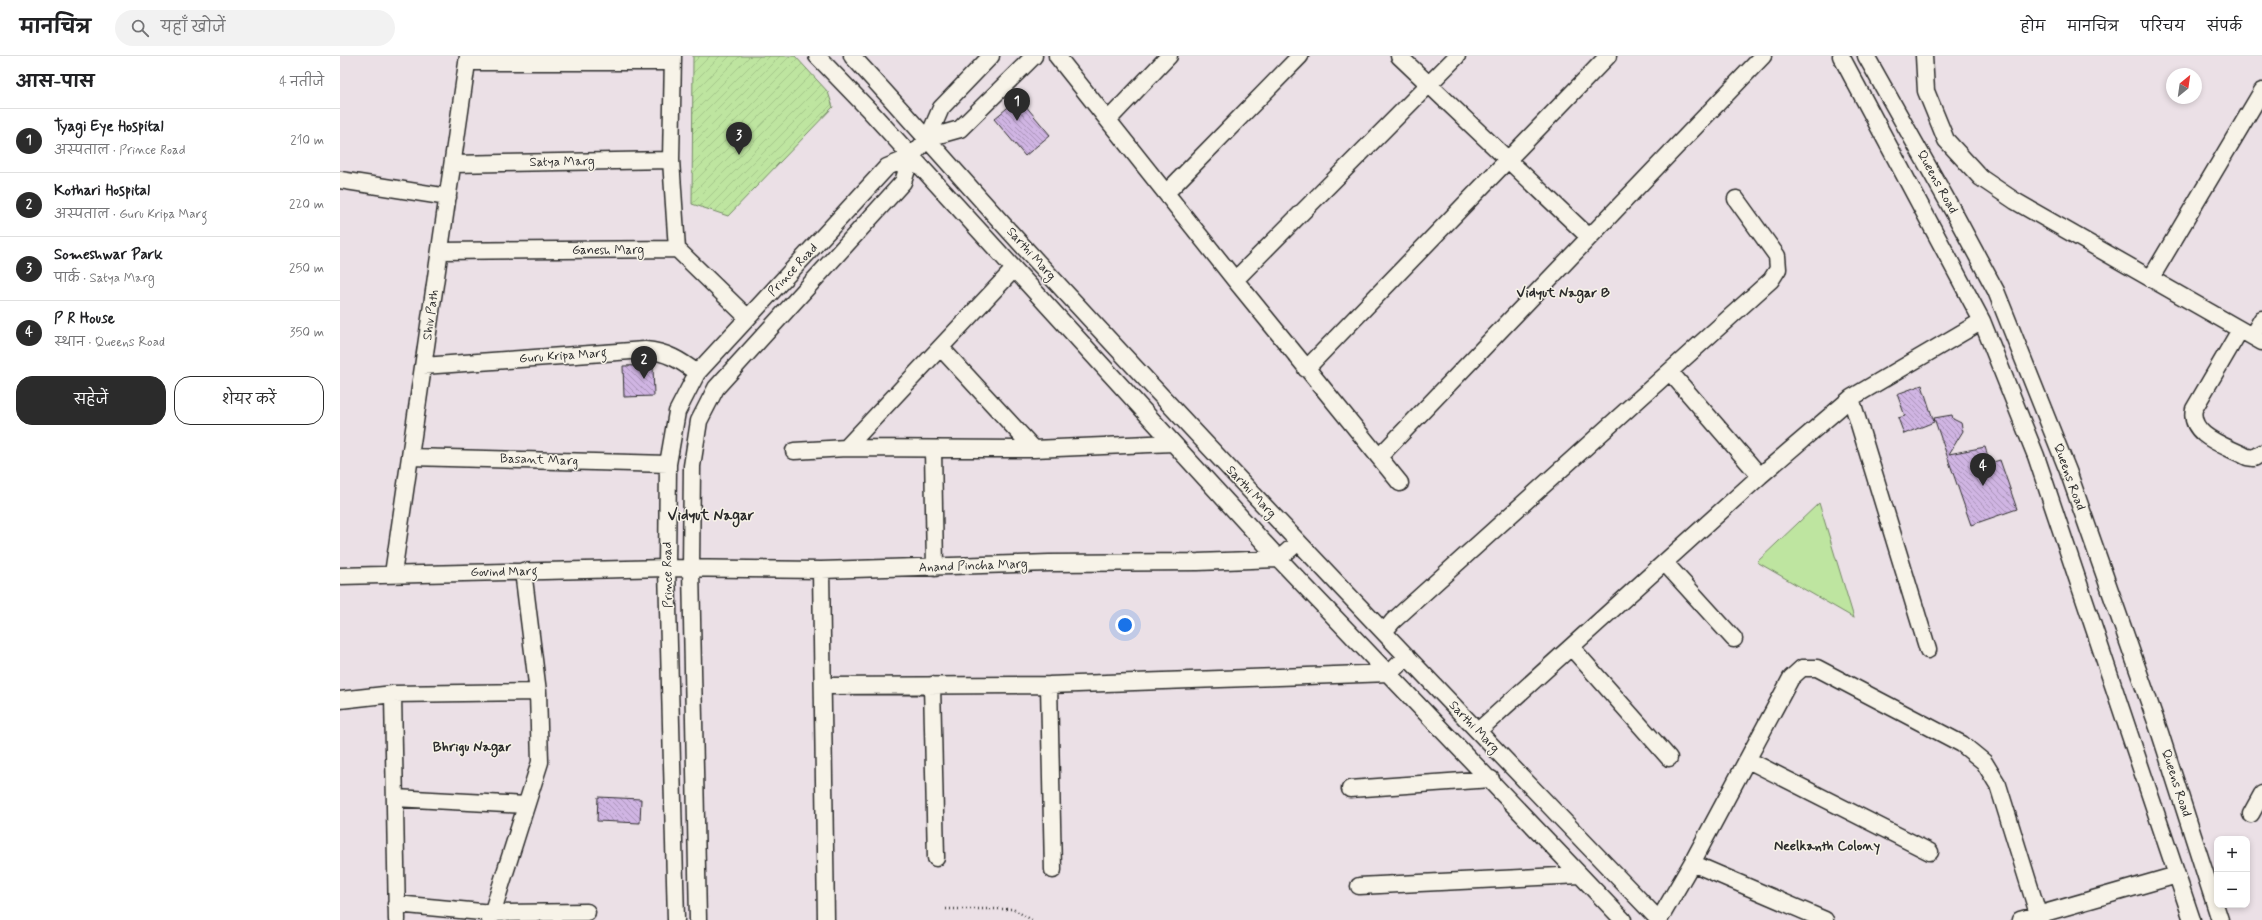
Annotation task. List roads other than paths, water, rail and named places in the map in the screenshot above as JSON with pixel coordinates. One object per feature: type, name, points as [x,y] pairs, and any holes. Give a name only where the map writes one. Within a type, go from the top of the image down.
[{"type":"street","points":[[817,56],[871,112],[1279,559],[1390,673],[1623,920]]},
{"type":"street","name":"Sarthi Marg","points":[[852,56],[928,138],[1040,266],[1176,412],[1659,920]]},
{"type":"street","name":"Prince Road","points":[[698,920],[691,569],[692,466],[699,421],[716,388],[903,182],[911,157],[928,138],[941,108],[991,56]]},
{"type":"street","points":[[928,138],[960,129],[1034,56]]},
{"type":"street","points":[[1058,56],[1306,369],[1400,483]]},
{"type":"street","points":[[1108,119],[1169,56]]},
{"type":"street","points":[[1166,193],[1300,56]]},
{"type":"street","points":[[1399,56],[1509,159],[1589,237]]},
{"type":"street","points":[[1235,280],[1457,56]]},
{"type":"street","points":[[1306,369],[1608,56]]},
{"type":"street","points":[[1379,457],[1763,56]]},
{"type":"street","name":"Queens Road","points":[[1841,56],[1982,321],[2036,456],[2192,920]]},
{"type":"street","name":"Queens Road","points":[[1866,56],[1996,291],[2068,471],[2160,733],[2220,920]]},
{"type":"street","points":[[1924,56],[1926,91],[1946,140],[1981,178],[2015,201],[2251,336]]},
{"type":"street","points":[[468,59],[673,59],[672,160],[677,249],[748,318]]},
{"type":"street","name":"Shiv Path","points":[[393,574],[468,59]]},
{"type":"street","points":[[2151,278],[2262,91]]},
{"type":"street","name":"Prince Road","points":[[676,920],[667,568],[668,464],[677,412],[697,373],[887,167],[911,157]]},
{"type":"street","name":"Satya Marg","points":[[452,164],[672,160]]},
{"type":"street","points":[[1914,193],[1935,179]]},
{"type":"street","points":[[340,180],[448,197]]},
{"type":"street","points":[[1384,632],[1393,622],[1771,280],[1778,269],[1777,256],[1736,199]]},
{"type":"street","name":"Ganesh Marg","points":[[440,251],[677,249]]},
{"type":"street","points":[[846,448],[942,348],[1014,269]]},
{"type":"street","points":[[2262,319],[2251,336],[2194,409],[2192,418],[2194,426],[2201,433],[2247,457],[2254,458],[2262,453]]},
{"type":"street","points":[[1478,731],[1760,476],[1851,398],[1982,321]]},
{"type":"street","points":[[942,348],[1034,449]]},
{"type":"street","name":"Guru Kripa Marg","points":[[423,366],[645,350],[663,352],[679,359],[697,373]]},
{"type":"street","points":[[1670,372],[1760,476]]},
{"type":"street","points":[[1851,398],[1928,650]]},
{"type":"street","points":[[1160,428],[1176,412]]},
{"type":"street","points":[[794,451],[846,448],[1034,449],[1173,443]]},
{"type":"street","points":[[933,449],[935,568]]},
{"type":"street","name":"Basant Marg","points":[[410,457],[668,464]]},
{"type":"street","points":[[1279,559],[1298,542]]},
{"type":"street","name":"Anand Pincha Marg","points":[[667,568],[821,570],[935,568],[1048,563],[1279,559]]},
{"type":"street","points":[[1665,563],[1734,639]]},
{"type":"street","name":"Govind Marg","points":[[340,576],[667,568]]},
{"type":"street","points":[[821,570],[826,920]]},
{"type":"street","points":[[491,916],[540,762],[538,692],[524,571]]},
{"type":"street","points":[[1572,647],[1669,758]]},
{"type":"street","points":[[822,686],[1049,685],[1390,673],[1407,656]]},
{"type":"street","points":[[1659,920],[1692,863],[1792,678],[1802,668],[1817,668],[1955,740],[1984,762],[1998,785],[2040,918]]},
{"type":"street","points":[[932,685],[936,858]]},
{"type":"street","points":[[1049,685],[1053,870]]},
{"type":"street","points":[[340,700],[393,694],[538,692]]},
{"type":"street","points":[[393,694],[396,920]]},
{"type":"street","points":[[1748,760],[1930,852]]},
{"type":"street","points":[[1350,789],[1491,779]]},
{"type":"street","points":[[2251,814],[2262,794]]},
{"type":"street","points":[[395,798],[526,805]]},
{"type":"street","points":[[1692,863],[1826,920]]},
{"type":"street","points":[[1359,886],[1580,875]]},
{"type":"street","points":[[2020,920],[2040,918],[2177,875]]},
{"type":"street","points":[[396,904],[491,916],[587,912]]},
{"type":"place","name":"Tyagi Eye Hospital","points":[[1017,121]]},
{"type":"place","name":"Someshwar Park","points":[[739,155]]},
{"type":"place","name":"Kothari Hospital","points":[[644,379]]},
{"type":"place","name":"P R House","points":[[1983,486]]},
{"type":"district","name":"Vidyut Nagar B","points":[[1563,293]]},
{"type":"district","name":"Vidyut Nagar","points":[[711,516]]},
{"type":"district","name":"Bhrigu Nagar","points":[[472,747]]},
{"type":"district","name":"Neelkanth Colony","points":[[1827,846]]}]
